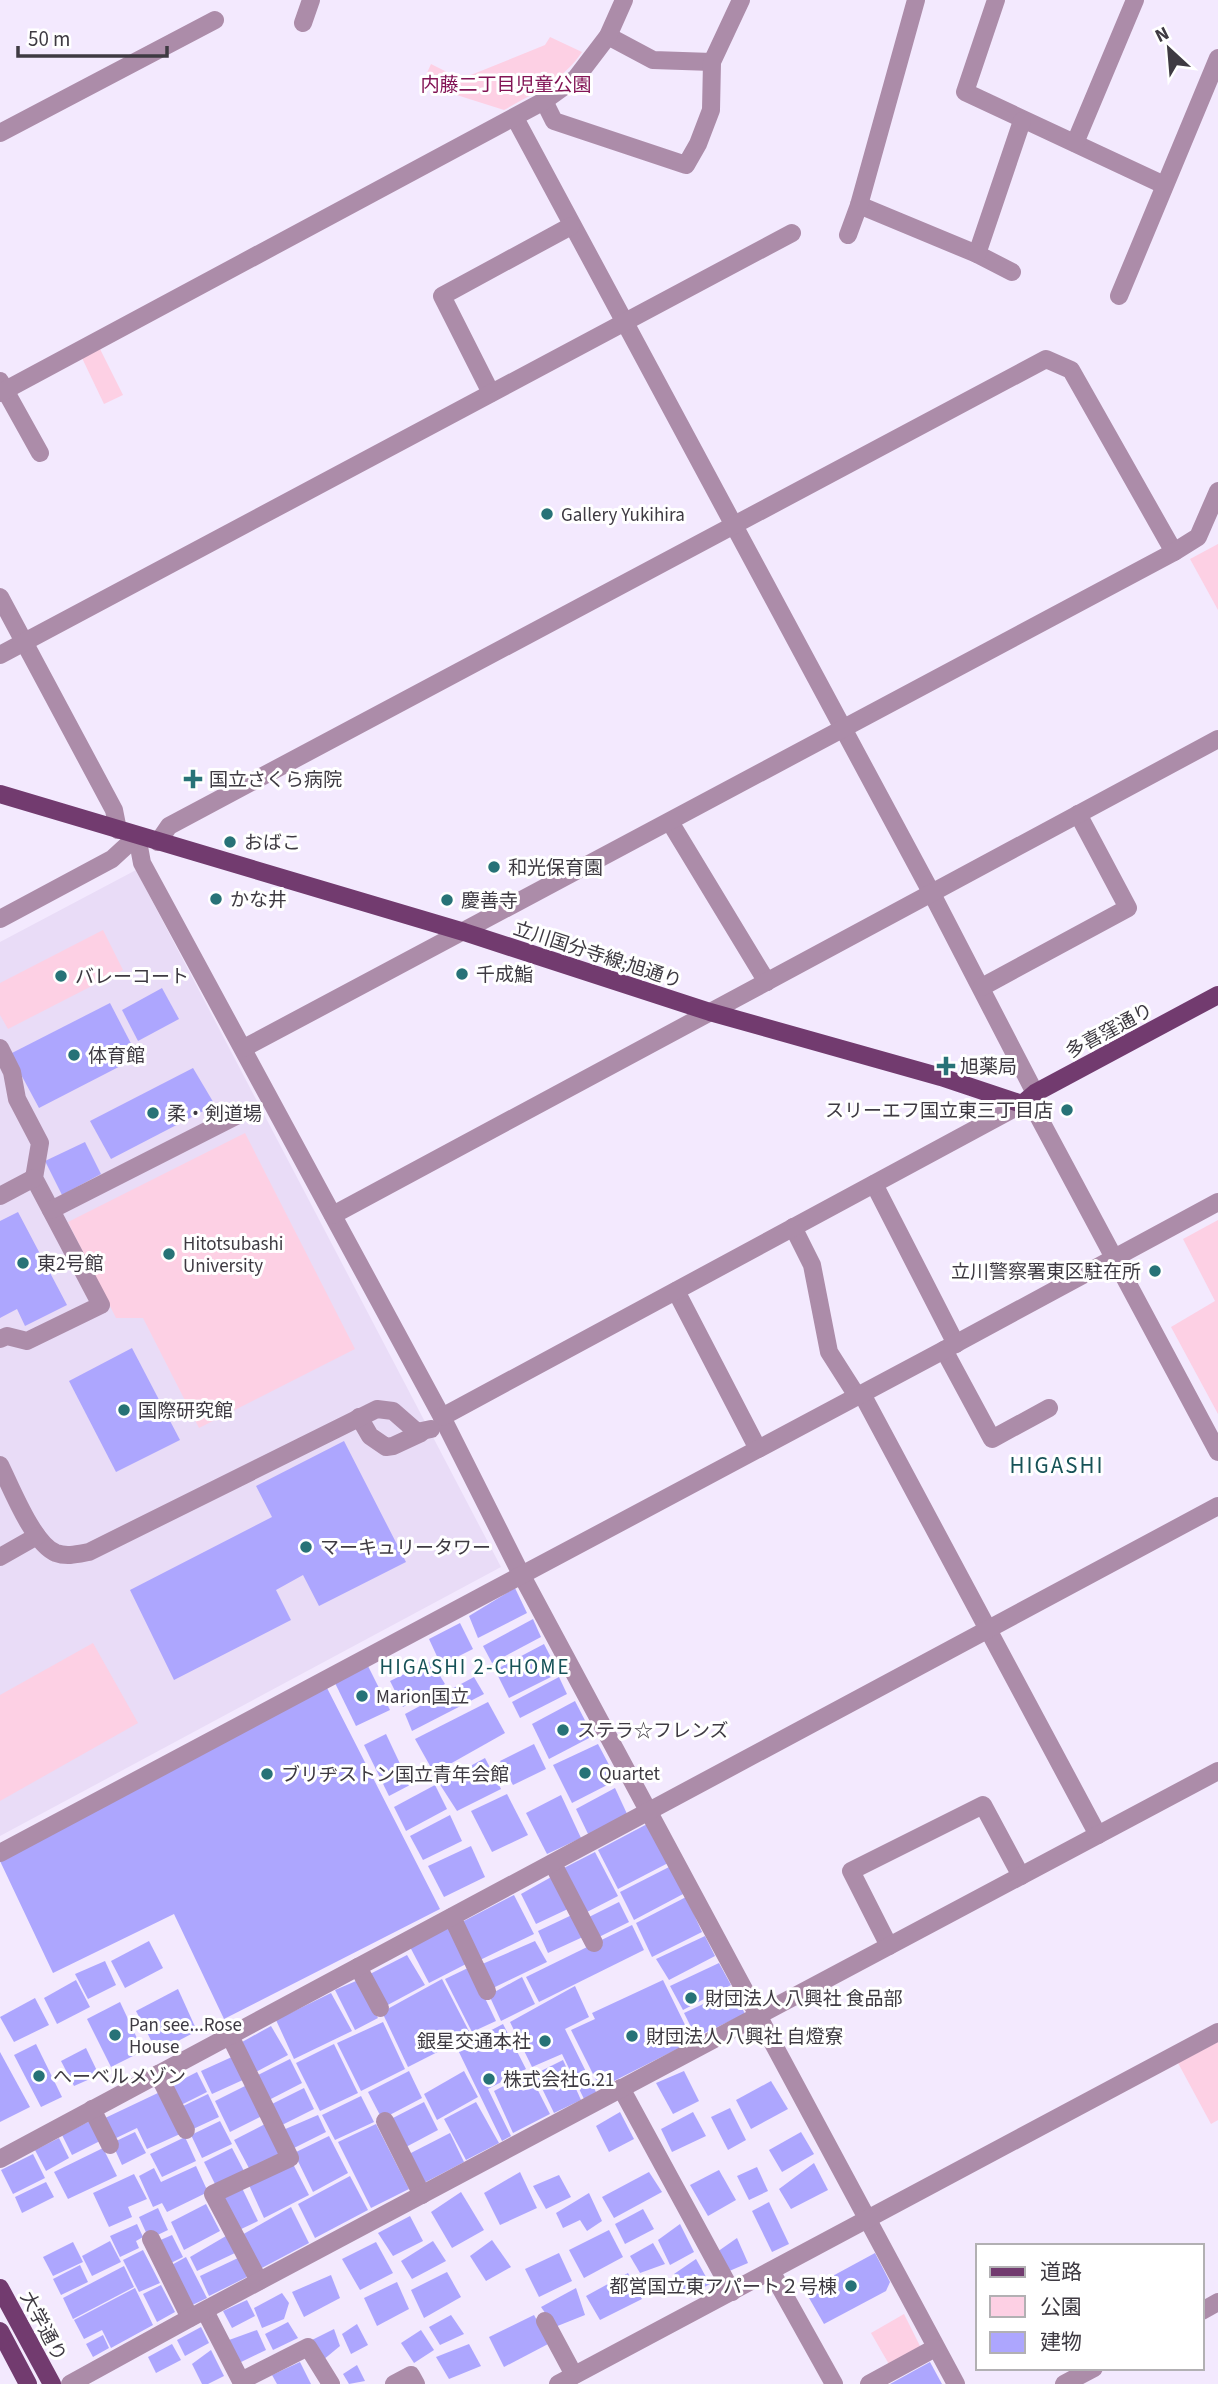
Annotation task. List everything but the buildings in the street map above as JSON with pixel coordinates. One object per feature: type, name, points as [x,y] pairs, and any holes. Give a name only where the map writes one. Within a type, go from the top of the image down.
[{"type":"main road","name":"立川国分寺線;旭通り","points":[[0,794],[464,932],[710,1012],[941,1077],[1029,1098]]},
{"type":"main road","name":"多喜窪通り","points":[[1029,1098],[1218,995]]},
{"type":"main road","name":"大学通り","points":[[0,2288],[52,2384]]},
{"type":"main road","points":[[0,2331],[28,2384]]},
{"type":"street","points":[[303,23],[311,0]]},
{"type":"street","points":[[40,453],[2,388],[544,102],[576,78],[608,37],[624,0]]},
{"type":"street","points":[[544,102],[554,121],[686,165],[698,144],[711,110],[712,62],[741,0]]},
{"type":"street","points":[[848,235],[859,205],[916,0]]},
{"type":"street","points":[[1076,143],[1135,0]]},
{"type":"street","points":[[992,1],[965,92],[1164,185]]},
{"type":"street","points":[[0,133],[215,20]]},
{"type":"street","points":[[608,37],[653,60],[712,62]]},
{"type":"street","points":[[1119,296],[1218,58]]},
{"type":"street","points":[[515,118],[982,987],[1035,1112],[1218,1452]]},
{"type":"street","points":[[977,254],[1023,121]]},
{"type":"street","points":[[859,205],[977,254],[1012,272]]},
{"type":"street","points":[[491,393],[442,296],[571,226]]},
{"type":"street","points":[[0,655],[792,233]]},
{"type":"street","points":[[158,842],[169,826],[1046,359],[1071,370],[1174,552]]},
{"type":"street","points":[[244,1048],[1174,552],[1198,537],[1218,491]]},
{"type":"street","points":[[0,597],[114,810],[118,830]]},
{"type":"street","points":[[333,1215],[1218,739]]},
{"type":"street","points":[[982,987],[1128,908],[1078,814]]},
{"type":"street","points":[[670,822],[767,982]]},
{"type":"street","points":[[0,919],[112,859],[137,836]]},
{"type":"street","points":[[137,836],[142,863],[333,1215],[431,1426],[521,1574],[956,2384]]},
{"type":"street","points":[[0,1048],[12,1072],[17,1098],[40,1143],[34,1178],[101,1305],[27,1341],[7,1336],[0,1339]]},
{"type":"street","points":[[359,1417],[370,1436],[386,1447],[393,1446],[1029,1098]]},
{"type":"street","points":[[51,1210],[238,1115]]},
{"type":"street","points":[[0,1196],[34,1178]]},
{"type":"street","points":[[874,1184],[992,1439],[1049,1408]]},
{"type":"street","points":[[0,1853],[1218,1202]]},
{"type":"street","points":[[793,1227],[812,1265],[829,1352],[859,1395],[988,1628],[1098,1835]]},
{"type":"street","points":[[676,1290],[758,1448]]},
{"type":"street","points":[[0,1465],[37,1536],[47,1548],[69,1555],[89,1552],[377,1409],[393,1411],[402,1417],[412,1430],[431,1426]]},
{"type":"street","points":[[0,2159],[1218,1506]]},
{"type":"street","points":[[0,1557],[37,1536]]},
{"type":"street","points":[[70,2384],[758,2014],[1218,1771]]},
{"type":"street","points":[[889,1946],[851,1871],[983,1805],[1021,1876]]},
{"type":"street","points":[[553,1864],[594,1943]]},
{"type":"street","points":[[452,1917],[487,1991]]},
{"type":"street","points":[[358,1967],[380,2008]]},
{"type":"street","points":[[558,2384],[1218,2032]]},
{"type":"street","points":[[230,2036],[290,2158],[213,2194],[259,2281]]},
{"type":"street","points":[[158,2074],[186,2130]]},
{"type":"street","points":[[621,2088],[732,2291]]},
{"type":"street","points":[[92,2109],[110,2145]]},
{"type":"street","points":[[385,2121],[422,2195]]},
{"type":"street","points":[[151,2239],[242,2381],[308,2347],[331,2384]]},
{"type":"street","points":[[771,2271],[834,2384]]},
{"type":"street","points":[[545,2321],[574,2375]]},
{"type":"street","points":[[869,2384],[935,2348]]},
{"type":"street","points":[[1064,2384],[1090,2370]]},
{"type":"street","points":[[394,2384],[411,2375],[416,2384]]},
{"type":"shaded area","name":"Hitotsubashi University","points":[[136,870],[501,1567],[0,1836],[0,942]]},
{"type":"green space","name":"内藤二丁目児童公園","points":[[550,37],[582,52],[557,78],[504,110],[422,84],[431,64],[461,79],[545,45]]},
{"type":"green space","points":[[100,349],[123,395],[104,404],[82,358]]},
{"type":"green space","points":[[1218,544],[1218,610],[1190,559]]},
{"type":"green space","name":"バレーコート","points":[[103,930],[123,970],[8,1029],[0,1015],[0,983]]},
{"type":"green space","points":[[245,1133],[355,1349],[199,1428],[143,1318],[116,1318],[68,1222]]},
{"type":"green space","points":[[1218,1220],[1218,1414],[1171,1327],[1215,1301],[1183,1239]]},
{"type":"green space","points":[[93,1643],[138,1723],[0,1801],[0,1695]]},
{"type":"green space","points":[[1218,2042],[1218,2120],[1211,2124],[1178,2063]]},
{"type":"green space","points":[[904,2314],[921,2348],[890,2366],[871,2333]]},
{"type":"place","name":"Gallery Yukihira","points":[[547,514]]},
{"type":"place","name":"国立さくら病院","points":[[193,779]]},
{"type":"place","name":"おばこ","points":[[230,842]]},
{"type":"place","name":"和光保育園","points":[[494,867]]},
{"type":"place","name":"かな井","points":[[216,899]]},
{"type":"place","name":"慶善寺","points":[[447,900]]},
{"type":"place","name":"千成鮨","points":[[462,974]]},
{"type":"place","name":"バレーコート","points":[[61,976]]},
{"type":"place","name":"体育館","points":[[74,1055]]},
{"type":"place","name":"旭薬局","points":[[946,1066]]},
{"type":"place","name":"スリーエフ国立東三丁目店","points":[[1067,1110]]},
{"type":"place","name":"柔・剣道場","points":[[153,1113]]},
{"type":"place","name":"Hitotsubashi University","points":[[169,1254]]},
{"type":"place","name":"東2号館","points":[[23,1263]]},
{"type":"place","name":"立川警察署東区駐在所","points":[[1155,1271]]},
{"type":"place","name":"国際研究館","points":[[124,1410]]},
{"type":"place","name":"マーキュリータワー","points":[[306,1547]]},
{"type":"place","name":"Marion国立","points":[[362,1696]]},
{"type":"place","name":"ステラ☆フレンズ","points":[[563,1730]]},
{"type":"place","name":"Quartet","points":[[585,1773]]},
{"type":"place","name":"ブリヂストン国立青年会館","points":[[267,1774]]},
{"type":"place","name":"財団法人 八興社 食品部","points":[[691,1998]]},
{"type":"place","name":"Pan see...Rose House","points":[[115,2035]]},
{"type":"place","name":"財団法人 八興社 自燈寮","points":[[632,2036]]},
{"type":"place","name":"銀星交通本社","points":[[545,2041]]},
{"type":"place","name":"へーベルメゾン","points":[[39,2076]]},
{"type":"place","name":"株式会社G.21","points":[[489,2079]]},
{"type":"place","name":"都営国立東アパート２号棟","points":[[851,2286]]},
{"type":"district","name":"HIGASHI","points":[[1057,1465]]},
{"type":"district","name":"HIGASHI 2-CHOME","points":[[475,1667]]}]
